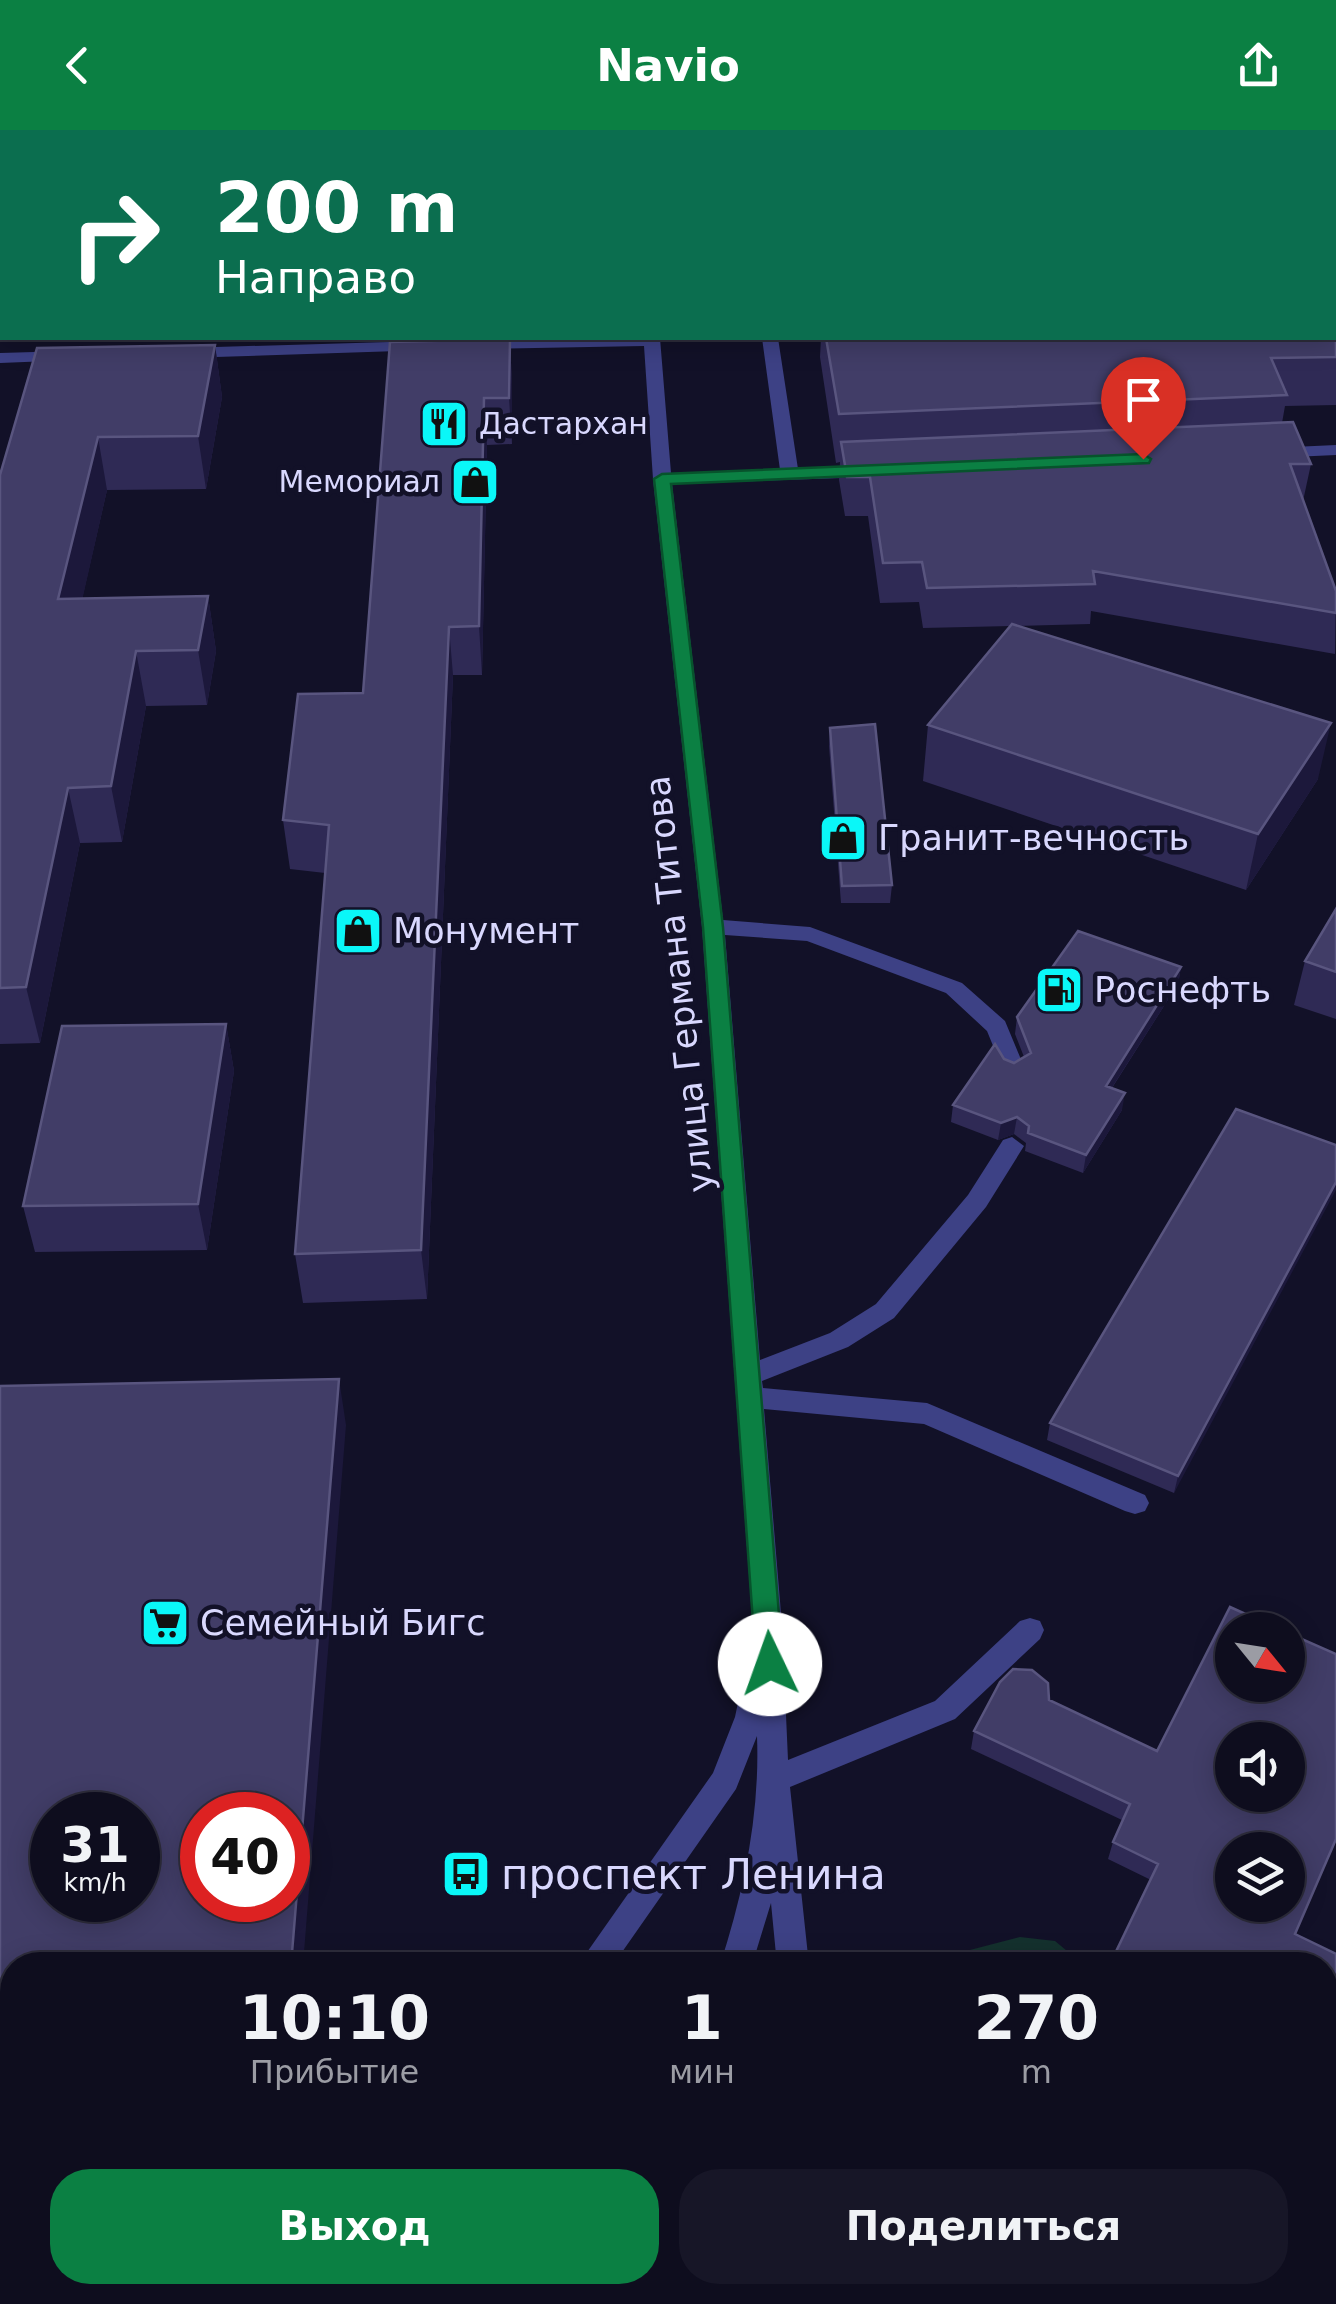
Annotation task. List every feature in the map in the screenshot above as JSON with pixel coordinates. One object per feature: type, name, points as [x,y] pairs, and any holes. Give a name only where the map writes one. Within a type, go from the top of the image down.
[{"type":"street","points":[[155,354],[192,345],[446,346],[652,340]]},
{"type":"street","name":"улица Германа Титова","points":[[652,340],[662,479],[713,927],[768,1625]]},
{"type":"street","points":[[770,340],[790,475]]},
{"type":"street","points":[[0,358],[42,365],[81,356]]},
{"type":"street","points":[[1259,454],[1336,450]]},
{"type":"street","points":[[662,479],[894,471]]},
{"type":"street","points":[[713,927],[810,934],[954,988],[997,1027],[1013,1069]]},
{"type":"street","points":[[750,1386],[885,1312],[976,1201],[1012,1146]]},
{"type":"street","points":[[750,1386],[928,1414],[1135,1502]]},
{"type":"street","points":[[768,1625],[774,1780],[792,1952]]},
{"type":"street","points":[[603,1952],[725,1780],[750,1717],[768,1625]]},
{"type":"street","points":[[774,1780],[945,1710],[1030,1630]]},
{"type":"street","points":[[740,1952],[758,1898],[774,1780]]},
{"type":"green space","points":[[1020,1937],[1055,1941],[1068,1952],[962,1952]]},
{"type":"building","points":[[510,340],[509,398],[484,398],[479,626],[449,627],[421,1250],[295,1254],[329,825],[283,820],[298,694],[363,693],[390,342]]},
{"type":"building","points":[[826,340],[1336,340],[1336,357],[1271,358],[1287,395],[839,414]]},
{"type":"building","points":[[215,345],[198,436],[98,437],[58,599],[208,596],[198,650],[136,651],[111,786],[68,788],[26,987],[0,988],[0,475],[37,348]]},
{"type":"building","points":[[1293,422],[1311,464],[1290,464],[1336,591],[1336,613],[1093,571],[1095,584],[927,588],[922,562],[883,563],[870,477],[847,477],[841,442]]},
{"type":"building","points":[[1012,624],[1331,723],[1258,834],[928,725]]},
{"type":"building","points":[[875,724],[892,885],[842,886],[830,728]]},
{"type":"building","points":[[1336,909],[1336,972],[1305,961]]},
{"type":"building","points":[[1078,931],[1181,967],[1106,1086],[1125,1093],[1086,1155],[1028,1133],[1029,1126],[1017,1117],[1001,1123],[953,1105],[995,1044],[1004,1059],[1014,1063],[1031,1053],[1017,1017]]},
{"type":"building","points":[[226,1024],[198,1204],[23,1206],[62,1026]]},
{"type":"building","points":[[1236,1109],[1336,1145],[1336,1182],[1178,1476],[1050,1423]]},
{"type":"building","name":"Семейный Бигс","points":[[339,1379],[305,1792],[180,1792],[180,1922],[295,1922],[292,1952],[0,1952],[0,1386]]},
{"type":"building","points":[[1215,1637],[1215,1702],[1305,1702],[1305,1640],[1336,1654],[1336,1839],[1305,1911],[1305,1832],[1215,1832],[1215,1922],[1300,1922],[1295,1934],[1332,1952],[1116,1952],[1158,1864],[1113,1842],[1130,1804],[974,1731],[1000,1682],[1013,1669],[1032,1670],[1048,1683],[1049,1700],[1157,1751]]},
{"type":"place","name":"Дастархан","points":[[444,424]]},
{"type":"place","name":"Мемориал","points":[[475,482]]},
{"type":"place","name":"Гранит-вечность","points":[[843,838]]},
{"type":"place","name":"Монумент","points":[[358,931]]},
{"type":"place","name":"Роснефть","points":[[1059,990]]},
{"type":"place","name":"Семейный Бигс","points":[[165,1623]]},
{"type":"place","name":"проспект Ленина","points":[[466,1874]]},
{"type":"route","points":[[770,1664],[713,927],[662,479],[1143,459]]}]
